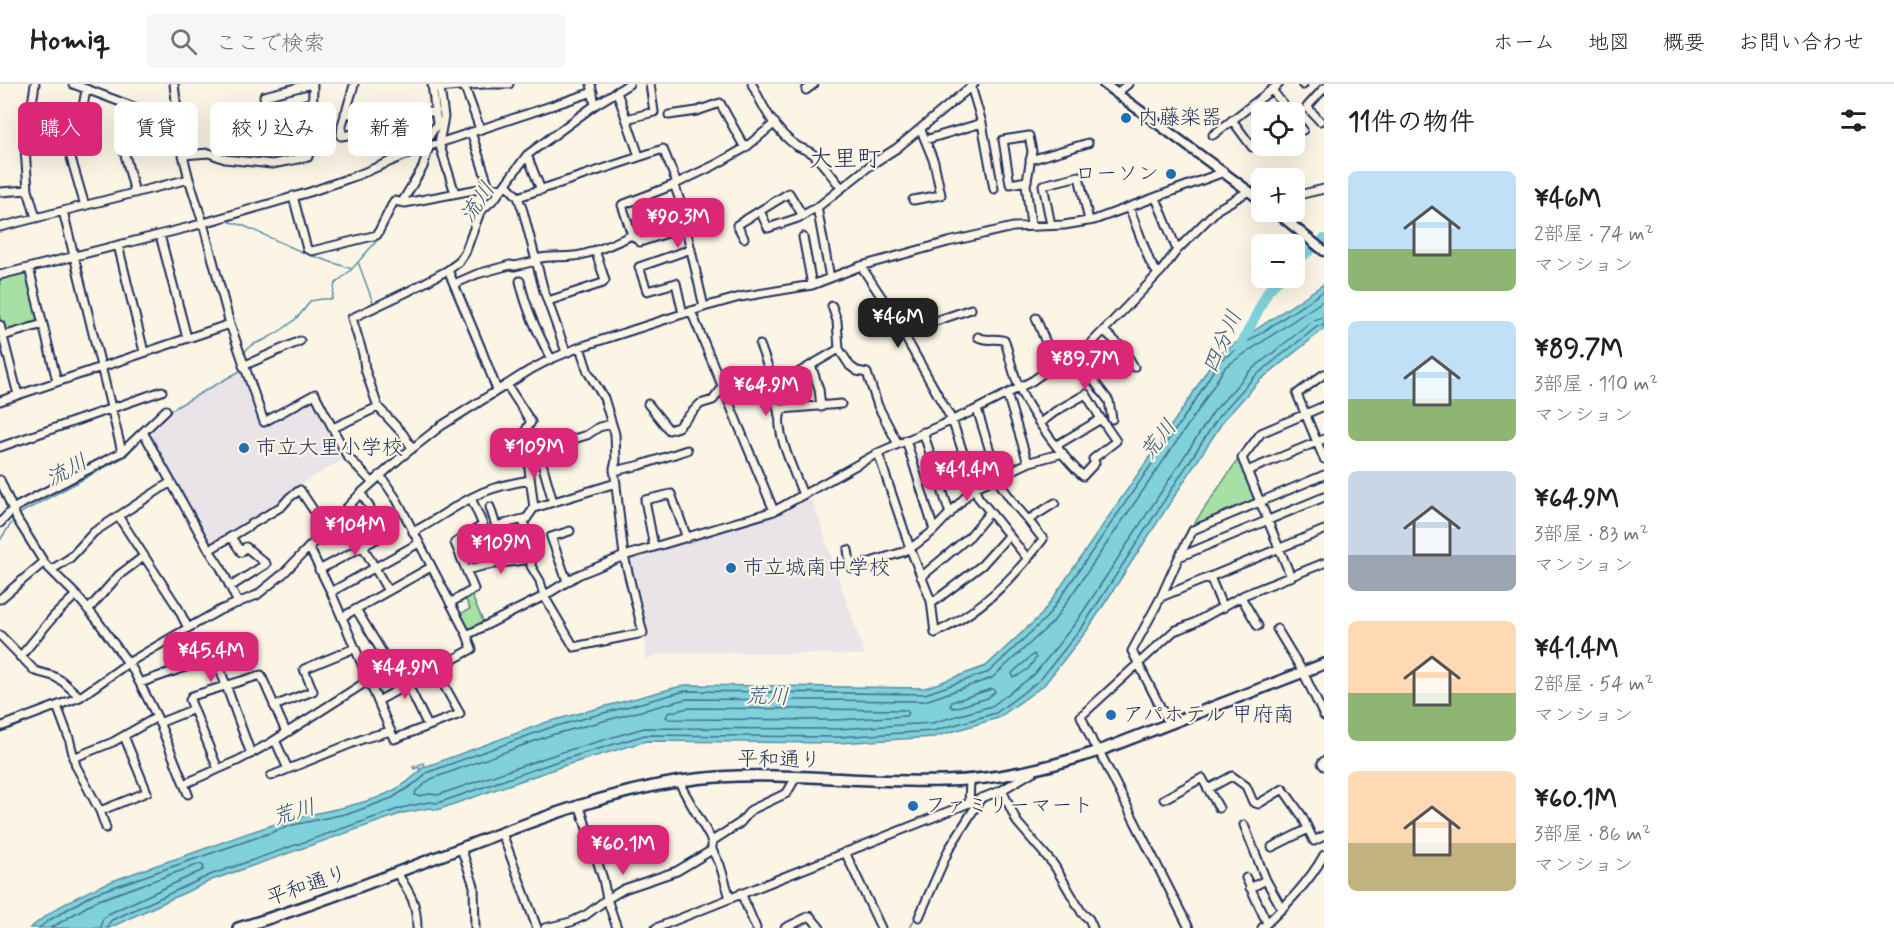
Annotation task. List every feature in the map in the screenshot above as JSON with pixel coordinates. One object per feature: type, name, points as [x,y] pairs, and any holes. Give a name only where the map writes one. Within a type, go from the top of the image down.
[{"type":"highway","name":"平和通り","points":[[238,928],[284,914],[397,873],[579,804],[615,795],[681,781],[740,776],[923,782],[970,780],[1036,770],[1099,751],[1324,664]]},
{"type":"main road","points":[[1104,84],[1249,191]]},
{"type":"main road","points":[[1289,222],[1324,250]]},
{"type":"street","points":[[36,84],[25,149],[28,190],[36,218]]},
{"type":"street","points":[[73,84],[117,102]]},
{"type":"street","points":[[174,84],[176,102]]},
{"type":"street","points":[[265,102],[264,96],[312,84],[313,102]]},
{"type":"street","points":[[435,87],[509,84]]},
{"type":"street","points":[[591,84],[595,105]]},
{"type":"street","points":[[412,448],[378,407],[365,369],[352,318],[448,270],[459,262],[465,253],[480,212],[504,186],[527,155],[595,105],[629,84]]},
{"type":"street","points":[[626,119],[654,112],[650,84]]},
{"type":"street","points":[[752,84],[775,123],[796,146],[807,149],[814,155],[841,187]]},
{"type":"street","points":[[806,90],[814,84]]},
{"type":"street","points":[[1117,93],[1128,84]]},
{"type":"street","points":[[1213,135],[1279,84]]},
{"type":"street","points":[[348,135],[341,136],[345,113],[354,85]]},
{"type":"street","points":[[760,211],[768,228],[802,216],[921,130],[973,85],[994,189]]},
{"type":"street","points":[[464,86],[480,129]]},
{"type":"street","points":[[432,134],[437,124],[435,87]]},
{"type":"street","points":[[435,87],[444,117],[439,143],[455,193]]},
{"type":"street","points":[[1320,121],[1308,107],[1324,88]]},
{"type":"street","points":[[86,90],[71,158],[86,206]]},
{"type":"street","points":[[1272,90],[1281,102]]},
{"type":"street","points":[[432,145],[592,92]]},
{"type":"street","points":[[617,92],[639,156]]},
{"type":"street","points":[[669,115],[697,111],[720,103],[745,148]]},
{"type":"street","points":[[432,112],[436,111]]},
{"type":"street","points":[[1233,120],[1251,146]]},
{"type":"street","points":[[689,226],[640,242],[632,235],[622,205],[715,165],[745,148],[775,123]]},
{"type":"street","points":[[925,140],[982,123]]},
{"type":"street","points":[[913,200],[941,195],[934,162],[921,130]]},
{"type":"street","points":[[471,132],[489,187]]},
{"type":"street","points":[[1027,181],[1010,184],[1003,140],[1029,136],[1032,151],[1027,181],[1031,225]]},
{"type":"street","points":[[1030,160],[1088,143]]},
{"type":"street","points":[[518,197],[663,149],[689,226],[687,233],[704,307]]},
{"type":"street","points":[[527,155],[541,190]]},
{"type":"street","points":[[125,156],[135,193]]},
{"type":"street","points":[[183,156],[230,324],[264,422],[315,394],[347,456],[372,482]]},
{"type":"street","points":[[217,156],[225,159],[272,164],[308,156]]},
{"type":"street","points":[[0,275],[203,223],[358,175],[403,156]]},
{"type":"street","points":[[293,196],[307,249],[312,251],[377,235],[423,167],[424,156]]},
{"type":"street","points":[[0,727],[80,697],[128,663],[188,628],[220,610],[256,595],[273,583],[372,482],[412,448],[441,426],[551,358],[704,307],[740,297],[812,285],[861,266],[948,242],[1013,227],[1064,225],[1089,221],[1224,172]]},
{"type":"street","points":[[1051,225],[1043,185],[1079,176],[1089,221]]},
{"type":"street","points":[[0,227],[189,179]]},
{"type":"street","points":[[400,202],[504,186],[518,197],[548,301],[566,352]]},
{"type":"street","points":[[1305,193],[1324,189]]},
{"type":"street","points":[[0,192],[28,190]]},
{"type":"street","points":[[466,635],[544,596],[578,575],[624,556],[774,511],[878,453],[1020,388],[1055,365],[1085,351],[1158,274],[1177,250],[1218,209],[1249,191]]},
{"type":"street","points":[[744,238],[737,225],[789,193],[802,216]]},
{"type":"street","points":[[1156,198],[1177,250]]},
{"type":"street","points":[[817,207],[830,278]]},
{"type":"street","points":[[1129,207],[1150,262],[1158,274]]},
{"type":"street","points":[[63,212],[122,452]]},
{"type":"street","points":[[160,235],[187,338]]},
{"type":"street","points":[[454,285],[477,273],[510,265],[515,266],[550,255],[576,256],[632,235]]},
{"type":"street","points":[[803,237],[812,285]]},
{"type":"street","points":[[118,245],[144,352]]},
{"type":"street","points":[[682,314],[676,283],[647,291],[639,267],[691,249]]},
{"type":"street","points":[[548,301],[603,283],[605,280],[595,250]]},
{"type":"street","points":[[861,266],[899,325],[952,420],[974,488],[1028,559]]},
{"type":"street","points":[[28,268],[57,381]]},
{"type":"street","points":[[448,270],[497,390]]},
{"type":"street","points":[[520,281],[532,321],[551,358]]},
{"type":"street","points":[[832,306],[837,321],[839,349],[850,366],[857,371],[867,373],[878,406],[898,444]]},
{"type":"street","points":[[899,325],[933,321],[971,309]]},
{"type":"street","points":[[691,311],[774,511]]},
{"type":"street","points":[[1036,318],[1055,365]]},
{"type":"street","points":[[3,336],[43,324]]},
{"type":"street","points":[[0,401],[230,324]]},
{"type":"street","points":[[0,325],[18,394]]},
{"type":"street","points":[[1104,331],[1123,348],[1134,367]]},
{"type":"street","points":[[978,338],[1005,341],[1020,393],[1040,423],[1073,467],[1083,476],[1095,463],[1093,459],[1116,441],[1086,394],[1040,423]]},
{"type":"street","points":[[242,361],[300,341]]},
{"type":"street","points":[[760,345],[772,378],[784,445],[803,495]]},
{"type":"street","points":[[580,347],[588,372],[601,392],[615,434],[614,471],[616,483],[624,556],[643,633],[574,648],[544,596],[540,581],[531,566],[532,551],[524,522],[534,508],[616,483]]},
{"type":"street","points":[[796,374],[839,349]]},
{"type":"street","points":[[1075,356],[1109,401],[1112,419]]},
{"type":"street","points":[[811,365],[819,389],[821,407]]},
{"type":"street","points":[[1324,374],[1297,394],[1305,414],[1321,441],[1324,459]]},
{"type":"street","points":[[507,385],[531,422],[524,433],[524,447],[527,453],[534,508]]},
{"type":"street","points":[[648,404],[669,430],[678,427],[700,404],[712,399],[722,388]]},
{"type":"street","points":[[0,447],[162,391]]},
{"type":"street","points":[[1007,394],[1028,463]]},
{"type":"street","points":[[779,416],[782,409],[841,404]]},
{"type":"street","points":[[1291,577],[1242,458],[1256,437],[1262,433],[1324,406]]},
{"type":"street","points":[[333,428],[378,407]]},
{"type":"street","points":[[878,453],[910,548],[932,603],[935,633],[955,624],[1001,587],[1017,573],[1043,539],[1015,505],[997,477],[977,409]]},
{"type":"street","points":[[0,523],[122,452],[166,410]]},
{"type":"street","points":[[1057,445],[1101,419]]},
{"type":"street","points":[[527,453],[587,435],[612,424]]},
{"type":"street","points":[[923,432],[950,514]]},
{"type":"street","points":[[143,434],[221,568],[238,603]]},
{"type":"street","points":[[906,440],[934,530]]},
{"type":"street","points":[[1247,471],[1321,441]]},
{"type":"street","points":[[538,449],[553,502]]},
{"type":"street","points":[[614,471],[687,450]]},
{"type":"street","points":[[848,550],[851,568],[903,552],[934,530],[974,488],[1028,463],[1063,453]]},
{"type":"street","points":[[378,701],[472,649],[419,543],[380,475]]},
{"type":"street","points":[[1169,724],[1132,651],[1194,530],[1324,475]]},
{"type":"street","points":[[0,480],[15,513],[44,562],[76,595],[106,632],[140,683],[158,720],[188,794]]},
{"type":"street","points":[[413,532],[471,498],[513,483],[530,480]]},
{"type":"street","points":[[51,570],[70,558],[94,532],[171,482]]},
{"type":"street","points":[[209,550],[282,506],[300,490],[326,529]]},
{"type":"street","points":[[319,570],[386,534],[361,493]]},
{"type":"street","points":[[654,547],[645,500],[671,494],[687,538]]},
{"type":"street","points":[[1179,557],[1324,496]]},
{"type":"street","points":[[450,603],[474,589],[455,543],[483,525],[471,498]]},
{"type":"street","points":[[1028,520],[1055,503]]},
{"type":"street","points":[[490,507],[496,526],[527,518]]},
{"type":"street","points":[[343,511],[388,591]]},
{"type":"street","points":[[921,577],[970,536],[990,512]]},
{"type":"street","points":[[118,516],[178,608],[188,628]]},
{"type":"street","points":[[1161,597],[1324,530]]},
{"type":"street","points":[[567,581],[551,537],[570,531]]},
{"type":"street","points":[[932,603],[982,565],[1009,535]]},
{"type":"street","points":[[230,587],[266,564],[246,547],[241,552],[231,537]]},
{"type":"street","points":[[331,592],[419,543]]},
{"type":"street","points":[[309,547],[331,592],[394,739],[460,714],[435,669]]},
{"type":"street","points":[[88,610],[119,575],[143,557]]},
{"type":"street","points":[[466,570],[531,559]]},
{"type":"street","points":[[0,599],[44,562]]},
{"type":"street","points":[[1190,928],[1081,716],[1174,631],[1192,624],[1241,597],[1324,563]]},
{"type":"street","points":[[342,617],[431,567]]},
{"type":"street","points":[[1210,577],[1223,608]]},
{"type":"street","points":[[20,657],[54,616],[76,595]]},
{"type":"street","points":[[1241,597],[1258,626]]},
{"type":"street","points":[[356,609],[428,726]]},
{"type":"street","points":[[1277,629],[1303,672],[1324,717]]},
{"type":"street","points":[[0,635],[35,671],[62,681],[80,697]]},
{"type":"street","points":[[274,706],[313,690],[304,669],[355,648]]},
{"type":"street","points":[[140,683],[194,664],[204,658],[216,658],[251,754]]},
{"type":"street","points":[[218,769],[190,700],[192,696],[261,675],[286,732]]},
{"type":"street","points":[[184,784],[251,754],[369,680]]},
{"type":"street","points":[[57,706],[69,738],[73,758],[100,811],[106,828]]},
{"type":"street","points":[[73,758],[158,720],[194,709]]},
{"type":"street","points":[[271,776],[365,738],[391,731]]},
{"type":"street","points":[[100,811],[147,792],[124,736]]},
{"type":"street","points":[[275,740],[288,769]]},
{"type":"street","points":[[1324,761],[1322,764],[1324,766]]},
{"type":"street","points":[[656,928],[969,804],[1002,790],[1036,770]]},
{"type":"street","points":[[1208,789],[1233,776],[1246,786],[1254,802],[1258,804],[1283,789],[1302,816],[1314,841],[1324,836]]},
{"type":"street","points":[[712,841],[740,823],[751,810],[787,793],[796,777]]},
{"type":"street","points":[[1164,799],[1202,778],[1219,808]]},
{"type":"street","points":[[969,804],[970,780]]},
{"type":"street","points":[[681,781],[682,788],[712,841],[712,850],[720,865],[730,898]]},
{"type":"street","points":[[1002,790],[1017,822],[1054,865],[1082,913],[1089,918],[1093,928]]},
{"type":"street","points":[[919,917],[949,849],[981,798]]},
{"type":"street","points":[[579,804],[617,928]]},
{"type":"street","points":[[1244,825],[1266,880],[1282,909]]},
{"type":"street","points":[[1272,847],[1308,829]]},
{"type":"street","points":[[502,833],[537,928]]},
{"type":"street","points":[[461,848],[474,886],[475,928]]},
{"type":"street","points":[[545,928],[578,919],[624,889],[677,871],[712,850]]},
{"type":"street","points":[[845,852],[881,928]]},
{"type":"street","points":[[1246,879],[1264,925],[1313,875],[1324,855]]},
{"type":"street","points":[[397,873],[408,888],[417,918],[417,928]]},
{"type":"street","points":[[1250,888],[1266,880]]},
{"type":"street","points":[[741,893],[756,928]]},
{"type":"street","points":[[785,928],[810,916],[820,928]]},
{"type":"shaded area","name":"市立大里小学校","points":[[242,371],[263,426],[311,399],[314,400],[342,460],[291,490],[284,502],[210,546],[145,436],[171,410]]},
{"type":"shaded area","name":"市立城南中学校","points":[[809,491],[865,655],[700,652],[666,653],[645,659],[645,636],[624,556],[774,511]]},
{"type":"green space","points":[[29,268],[43,324],[3,336],[0,325],[0,275]]},
{"type":"green space","points":[[1239,458],[1255,499],[1193,525]]},
{"type":"green space","points":[[471,594],[484,623],[465,633],[456,616],[470,609],[465,598]]},
{"type":"water","name":"荒川","points":[[1324,284],[1324,329],[1259,381],[1224,420],[1088,629],[1044,685],[998,718],[934,737],[838,743],[646,741],[563,766],[437,810],[430,808],[403,813],[212,880],[109,928],[30,928],[48,914],[86,892],[127,875],[267,827],[379,797],[410,780],[422,768],[547,722],[685,685],[925,688],[986,666],[1042,614],[1190,398],[1215,357]]},
{"type":"waterway","points":[[436,91],[440,119]]},
{"type":"waterway","name":"流川","points":[[541,149],[581,120]]},
{"type":"waterway","points":[[432,139],[439,129]]},
{"type":"waterway","points":[[230,222],[242,225],[304,253],[352,269],[380,237],[397,205]]},
{"type":"waterway","name":"流川","points":[[482,216],[489,209]]},
{"type":"waterway","name":"四分川","points":[[1305,254],[1324,239]]},
{"type":"waterway","points":[[358,262],[374,305]]},
{"type":"waterway","points":[[243,355],[250,346],[291,323],[310,301],[332,299],[335,284],[352,269]]},
{"type":"waterway","name":"四分川","points":[[1240,347],[1271,288]]},
{"type":"waterway","name":"流川","points":[[163,417],[171,410],[240,371],[238,361],[240,359]]},
{"type":"waterway","name":"流川","points":[[17,515],[126,456],[140,439]]},
{"type":"waterway","name":"流川","points":[[0,540],[15,518]]},
{"type":"waterway","points":[[420,771],[419,767],[414,769],[413,767],[424,763],[425,767]]},
{"type":"waterway","points":[[910,928],[917,914]]},
{"type":"place","name":"内藤楽器","points":[[1126,118]]},
{"type":"place","name":"ローソン","points":[[1171,174]]},
{"type":"place","name":"市立大里小学校","points":[[244,448]]},
{"type":"place","name":"市立城南中学校","points":[[731,568]]},
{"type":"place","name":"アパホテル 甲府南","points":[[1111,715]]},
{"type":"place","name":"ファミリーマート","points":[[913,806]]},
{"type":"district","name":"大里町","points":[[845,159]]}]
